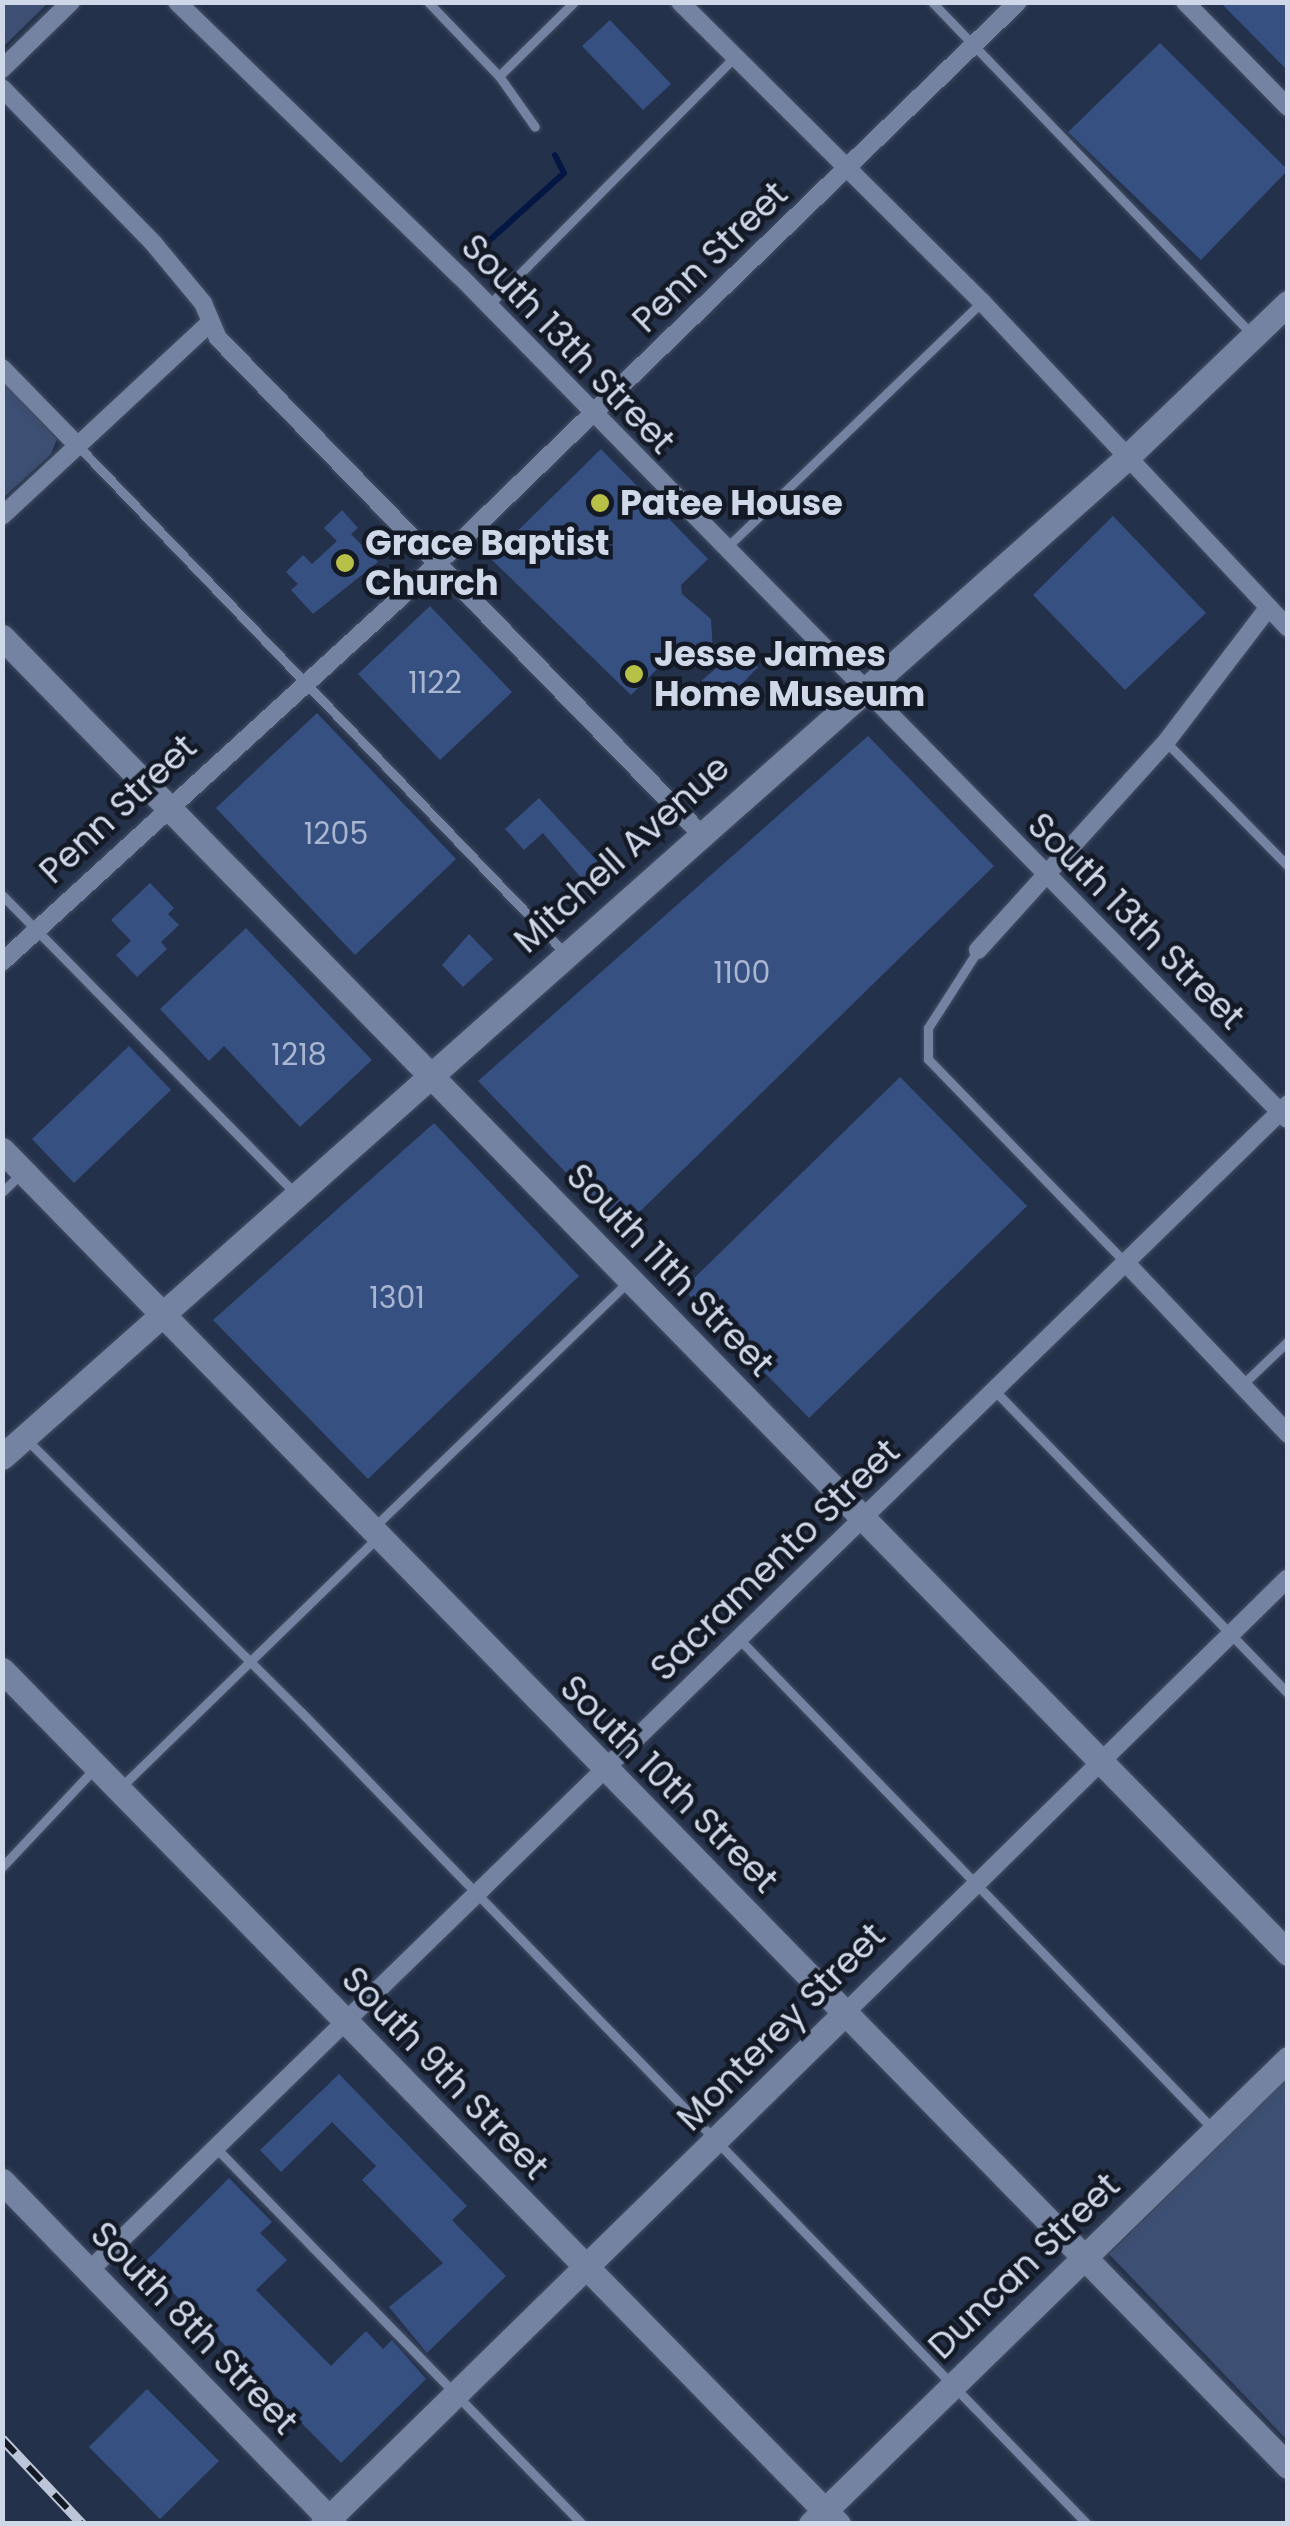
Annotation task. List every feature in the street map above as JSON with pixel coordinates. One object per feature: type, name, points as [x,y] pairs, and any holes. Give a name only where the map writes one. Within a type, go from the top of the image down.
[{"type":"main road","name":"Mitchell Avenue","points":[[2,1457],[699,832],[1124,460],[1288,303]]},
{"type":"main road","name":"South 11th Street","points":[[2,638],[1288,1953]]},
{"type":"main road","name":"South 10th Street","points":[[2,1150],[1288,2466]]},
{"type":"main road","name":"South 9th Street","points":[[2,1670],[825,2519]]},
{"type":"main road","name":"Monterey Street","points":[[328,2522],[846,2012]]},
{"type":"main road","name":"Duncan Street","points":[[825,2519],[952,2385],[1288,2059]]},
{"type":"main road","name":"South 8th Street","points":[[2,2181],[328,2522]]},
{"type":"street","points":[[2,69],[72,2]]},
{"type":"street","name":"South 13th Street","points":[[178,2],[488,306],[723,551],[1285,1112]]},
{"type":"street","points":[[680,2],[846,172],[982,302],[1124,460],[1288,628]]},
{"type":"street","name":"Penn Street","points":[[2,962],[166,807],[437,564],[1018,2]]},
{"type":"street","points":[[1185,2],[1288,107]]},
{"type":"street","points":[[2,88],[154,244],[202,303],[210,324],[699,832]]},
{"type":"street","points":[[2,516],[210,324]]},
{"type":"street","points":[[2,368],[78,447]]},
{"type":"street","points":[[978,950],[1166,742],[1268,608]]},
{"type":"street","name":"Sacramento Street","points":[[90,2270],[1285,1112]]},
{"type":"street","points":[[1126,1263],[1288,1434]]},
{"type":"street","name":"Monterey Street","points":[[846,2012],[1288,1578]]},
{"type":"lane","points":[[428,2],[499,76],[535,127]]},
{"type":"lane","points":[[499,76],[574,2]]},
{"type":"lane","points":[[932,2],[1254,336]]},
{"type":"lane","points":[[488,306],[733,58]]},
{"type":"lane","points":[[723,551],[982,302]]},
{"type":"lane","points":[[78,447],[565,953]]},
{"type":"lane","points":[[1166,742],[1288,866]]},
{"type":"lane","points":[[2,895],[294,1192]]},
{"type":"lane","points":[[978,950],[928,1028],[928,1060],[1126,1263]]},
{"type":"lane","points":[[2,1192],[24,1172]]},
{"type":"lane","points":[[119,1789],[631,1280]]},
{"type":"lane","points":[[1241,1386],[1288,1341]]},
{"type":"lane","points":[[995,1391],[1288,1693]]},
{"type":"lane","points":[[25,1438],[478,1894],[1087,2524]]},
{"type":"lane","points":[[740,1640],[1214,2130]]},
{"type":"lane","points":[[2,1867],[96,1766]]},
{"type":"lane","points":[[216,2148],[582,2524]]},
{"type":"shaded area","points":[[3,2],[48,2],[48,3],[3,47]]},
{"type":"shaded area","points":[[3,381],[57,439],[51,454],[3,498]]},
{"type":"shaded area","points":[[1287,2078],[1287,2440],[1109,2254]]},
{"type":"building","points":[[1220,2],[1288,2],[1288,71]]},
{"type":"building","points":[[610,20],[671,84],[643,110],[582,46]]},
{"type":"building","points":[[1160,43],[1288,170],[1201,260],[1068,132]]},
{"type":"building","name":"Patee House","points":[[601,449],[708,559],[681,585],[682,594],[711,619],[713,652],[673,653],[631,695],[490,558]]},
{"type":"building","name":"Grace Baptist Church","points":[[342,510],[358,528],[351,534],[378,562],[313,614],[291,590],[298,584],[286,572],[303,555],[312,564],[337,541],[324,528]]},
{"type":"building","points":[[1113,516],[1206,613],[1125,690],[1033,595]]},
{"type":"building","points":[[430,606],[512,692],[440,760],[358,674]]},
{"type":"building","points":[[741,647],[758,667],[720,707],[699,683]]},
{"type":"building","points":[[317,713],[456,859],[355,955],[216,808]]},
{"type":"building","points":[[868,736],[994,866],[621,1230],[478,1081]]},
{"type":"building","points":[[539,798],[600,864],[582,879],[543,833],[524,850],[505,829]]},
{"type":"building","points":[[150,883],[174,908],[168,914],[179,925],[161,942],[167,949],[137,977],[116,955],[131,941],[111,920]]},
{"type":"building","points":[[246,928],[372,1060],[300,1127],[224,1046],[209,1061],[160,1009]]},
{"type":"building","points":[[469,934],[493,959],[463,987],[442,965]]},
{"type":"building","points":[[129,1046],[171,1090],[74,1183],[32,1139]]},
{"type":"building","points":[[900,1077],[1027,1206],[809,1418],[683,1289]]},
{"type":"building","points":[[434,1123],[579,1276],[368,1479],[213,1320]]},
{"type":"building","points":[[339,2074],[467,2206],[452,2220],[506,2276],[427,2353],[389,2307],[443,2263],[362,2180],[376,2166],[332,2122],[281,2172],[260,2150]]},
{"type":"building","points":[[229,2178],[272,2222],[260,2233],[287,2260],[256,2290],[331,2366],[366,2331],[383,2349],[392,2340],[426,2379],[341,2463],[144,2263]]},
{"type":"building","points":[[147,2389],[219,2461],[160,2519],[89,2447]]},
{"type":"waterway","points":[[491,239],[564,173],[555,155]]},
{"type":"railway","points":[[2,2439],[82,2524]]},
{"type":"place","name":"Patee House","points":[[600,503]]},
{"type":"place","name":"Grace Baptist Church","points":[[345,563]]},
{"type":"place","name":"Jesse James Home Museum","points":[[634,674]]}]
